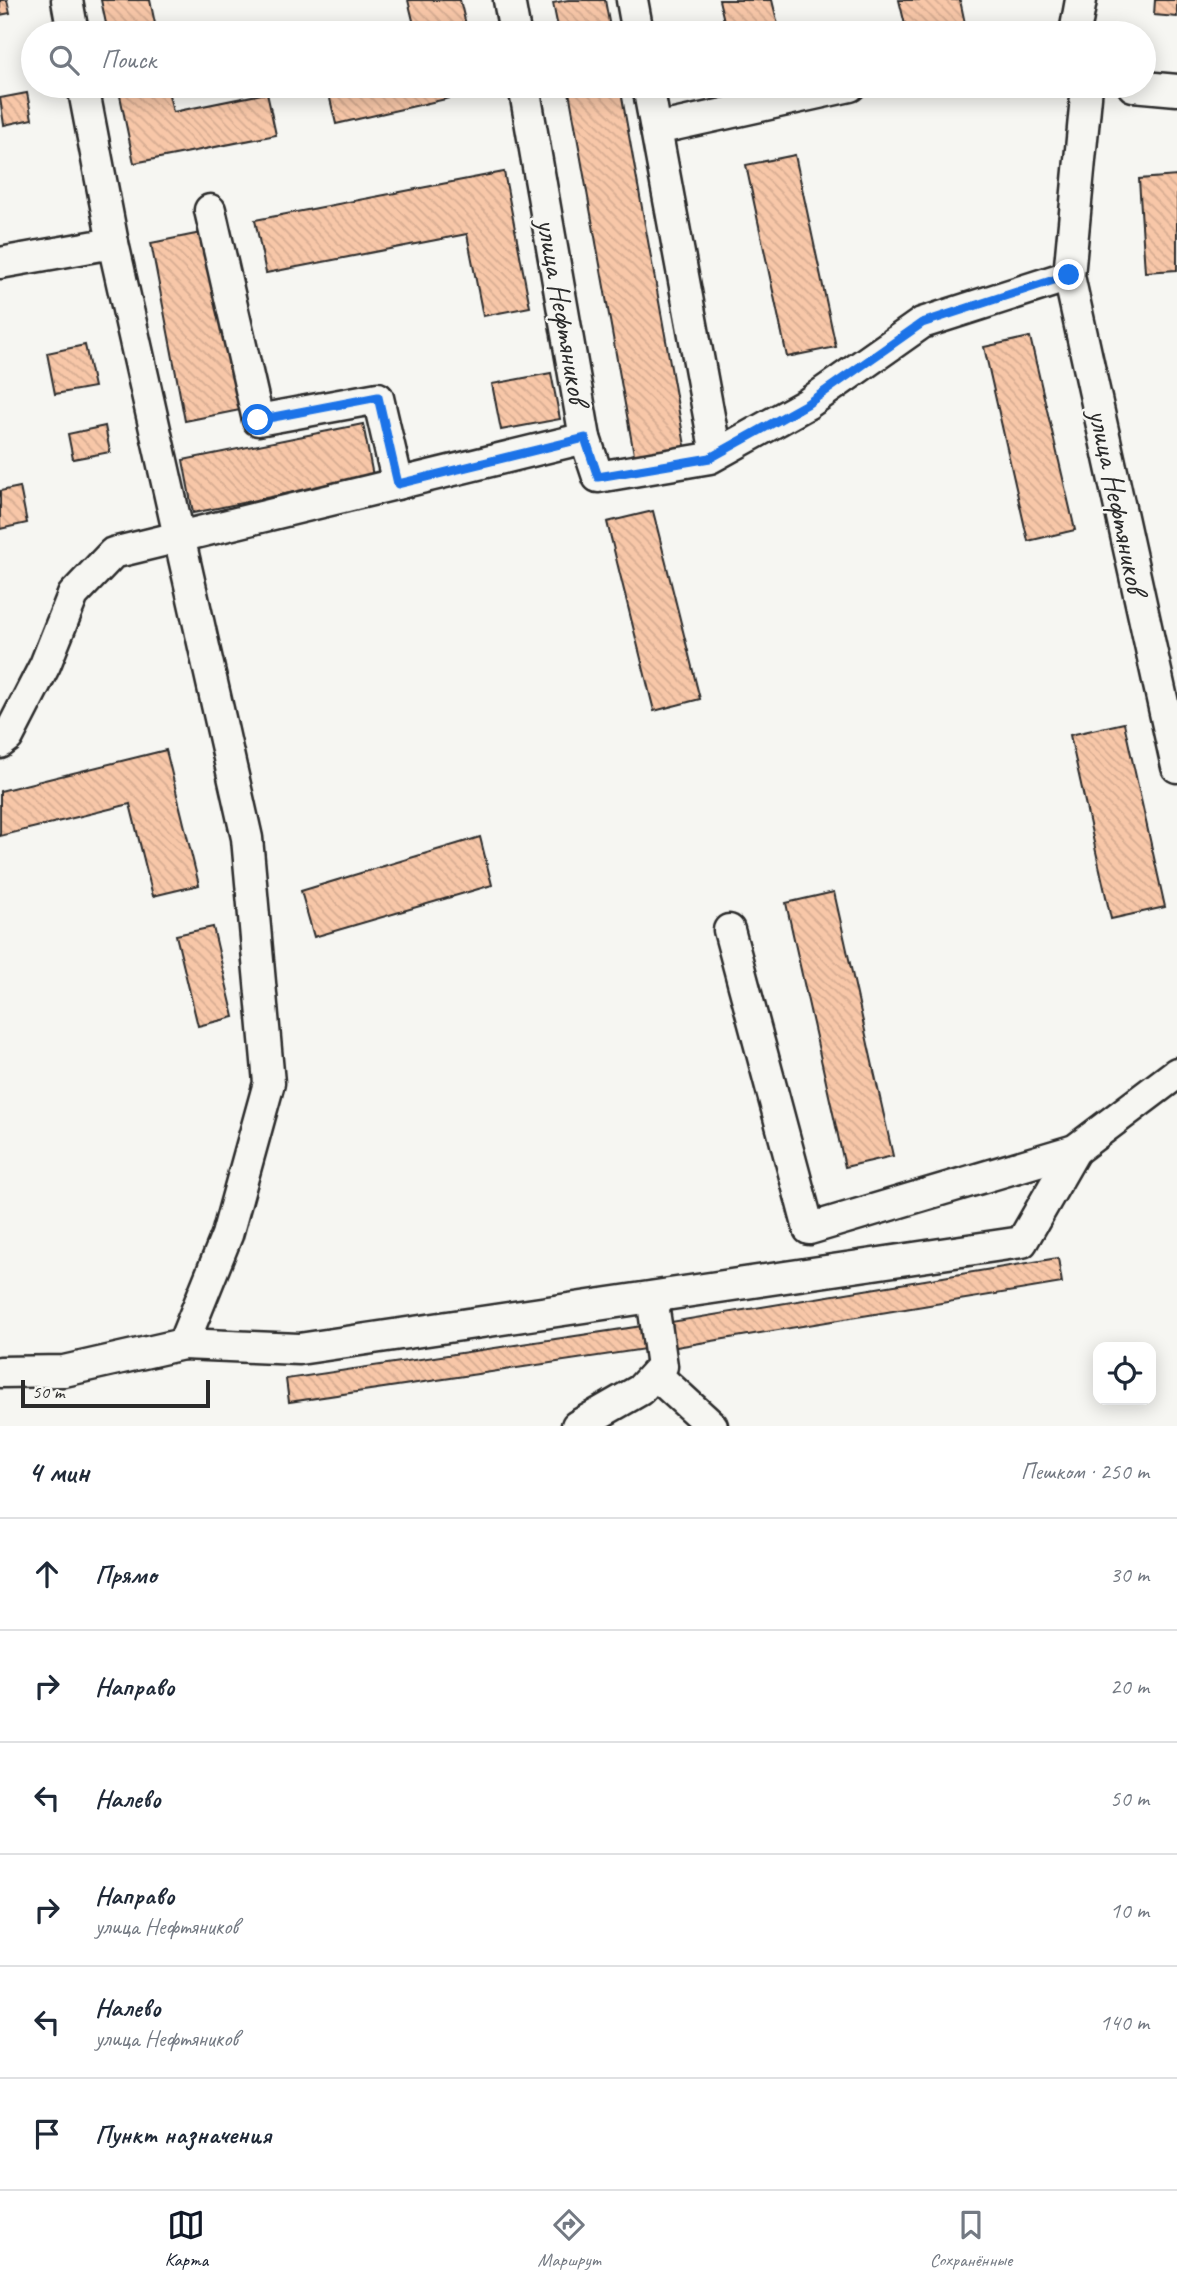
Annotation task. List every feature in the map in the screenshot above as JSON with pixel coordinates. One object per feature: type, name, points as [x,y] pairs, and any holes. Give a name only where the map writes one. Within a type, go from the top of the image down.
[{"type":"street","points":[[67,0],[71,21]]},
{"type":"street","points":[[509,0],[513,21]]},
{"type":"street","points":[[632,0],[636,21]]},
{"type":"street","points":[[1077,21],[1081,0]]},
{"type":"street","points":[[1156,88],[1177,90]]},
{"type":"street","points":[[85,98],[113,243],[247,838],[269,1083],[228,1234],[183,1344]]},
{"type":"street","name":"улица Нефтяников","points":[[526,98],[585,438],[598,477],[716,454],[807,404],[922,323],[1069,275]]},
{"type":"street","points":[[650,98],[716,454]]},
{"type":"street","points":[[656,129],[796,98]]},
{"type":"street","name":"улица Нефтяников","points":[[1086,98],[1069,275],[1177,767]]},
{"type":"street","points":[[210,210],[258,420],[378,397],[398,484]]},
{"type":"street","points":[[0,263],[113,243]]},
{"type":"street","points":[[0,743],[8,737],[45,665],[73,594],[113,553],[585,438]]},
{"type":"street","points":[[729,930],[809,1229],[1075,1150],[1177,1073]]},
{"type":"street","points":[[0,1372],[64,1371],[183,1344],[299,1349],[1022,1242],[1075,1150]]},
{"type":"street","points":[[577,1426],[640,1390],[662,1366],[652,1297]]},
{"type":"street","points":[[655,1374],[712,1426]]},
{"type":"building","points":[[0,0],[7,0],[10,13],[0,15]]},
{"type":"building","points":[[101,0],[150,0],[154,21],[105,21]]},
{"type":"building","points":[[408,0],[460,0],[465,21],[413,21]]},
{"type":"building","points":[[568,0],[605,0],[609,21],[557,21],[553,3]]},
{"type":"building","points":[[719,0],[772,0],[777,21],[724,21]]},
{"type":"building","points":[[899,0],[960,0],[964,21],[904,21]]},
{"type":"building","points":[[1155,0],[1177,0],[1177,17],[1154,15]]},
{"type":"building","points":[[21,94],[21,98],[28,98],[32,119],[4,125],[0,98]]},
{"type":"building","points":[[120,98],[170,98],[173,112],[242,98],[268,98],[276,135],[134,163]]},
{"type":"building","points":[[330,98],[450,98],[336,124]]},
{"type":"building","points":[[570,98],[622,98],[686,451],[635,460]]},
{"type":"building","points":[[795,155],[836,347],[787,357],[746,165]]},
{"type":"building","points":[[504,172],[530,307],[483,316],[467,234],[266,273],[255,220]]},
{"type":"building","points":[[1177,176],[1177,270],[1145,272],[1139,179]]},
{"type":"building","points":[[206,232],[240,410],[185,421],[151,243]]},
{"type":"building","points":[[1030,337],[1075,530],[1028,541],[984,347]]},
{"type":"building","points":[[85,345],[94,387],[55,394],[47,353]]},
{"type":"building","points":[[551,373],[560,419],[501,430],[492,384]]},
{"type":"building","points":[[363,424],[373,476],[193,513],[183,460]]},
{"type":"building","points":[[105,426],[110,452],[73,459],[68,434]]},
{"type":"building","points":[[20,487],[27,523],[0,529],[0,491]]},
{"type":"building","points":[[653,511],[700,699],[654,711],[607,522]]},
{"type":"building","points":[[1124,723],[1165,907],[1111,919],[1070,735]]},
{"type":"building","points":[[166,750],[199,885],[153,896],[130,804],[0,836],[0,791]]},
{"type":"building","points":[[480,837],[492,885],[314,937],[301,891]]},
{"type":"building","points":[[834,892],[893,1156],[845,1167],[786,903]]},
{"type":"building","points":[[213,927],[234,1017],[198,1026],[176,935]]},
{"type":"building","points":[[1058,1258],[1062,1283],[670,1348],[665,1323]]},
{"type":"building","points":[[649,1325],[652,1348],[289,1402],[286,1379]]},
{"type":"route","points":[[258,420],[378,397],[398,484],[585,438],[598,477],[710,458],[807,404],[922,323],[1069,275]]}]
